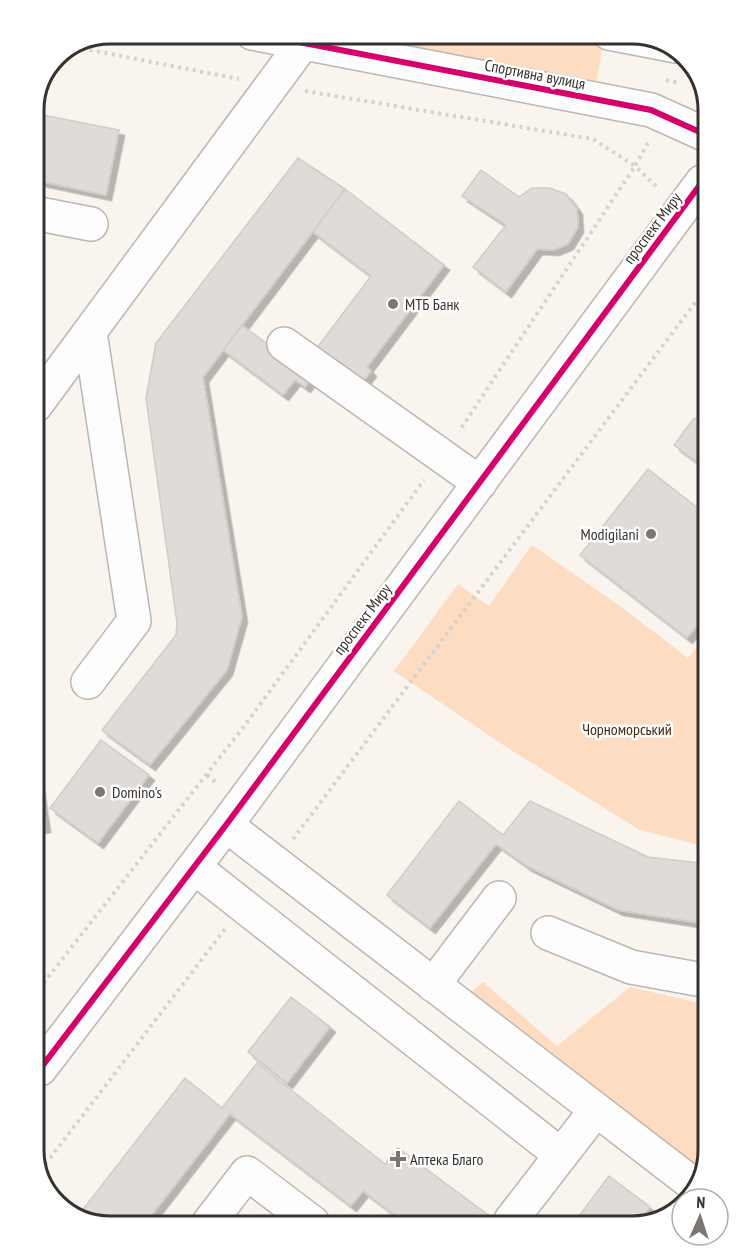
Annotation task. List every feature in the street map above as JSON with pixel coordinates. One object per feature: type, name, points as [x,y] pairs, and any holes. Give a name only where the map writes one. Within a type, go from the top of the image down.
[{"type":"street","points":[[44,394],[302,44]]},
{"type":"street","name":"Спортивна вулиця","points":[[308,44],[651,110],[698,131]]},
{"type":"street","name":"проспект Миру","points":[[44,1064],[226,825],[698,187]]},
{"type":"street","points":[[44,215],[91,225]]},
{"type":"street","points":[[88,682],[134,621],[90,332]]},
{"type":"street","points":[[284,344],[480,483]]},
{"type":"street","points":[[226,825],[690,1182]]},
{"type":"street","points":[[194,867],[561,1155]]},
{"type":"street","points":[[434,985],[499,898]]},
{"type":"street","points":[[548,933],[631,967],[698,979]]},
{"type":"street","points":[[514,1216],[596,1110]]},
{"type":"street","points":[[215,1215],[247,1173],[303,1215]]},
{"type":"path","points":[[44,983],[245,725],[480,402],[635,166],[593,139],[272,86],[83,49]]},
{"type":"path","points":[[275,863],[698,299]]},
{"type":"path","points":[[45,1164],[243,905]]},
{"type":"green space","points":[[356,44],[603,44],[595,90]]},
{"type":"green space","name":"Чорноморський","points":[[532,545],[620,606],[688,658],[698,645],[698,845],[640,830],[509,749],[394,671],[458,584],[489,606]]},
{"type":"green space","points":[[483,982],[557,1046],[630,987],[698,1003],[698,1159],[690,1182],[458,1004]]},
{"type":"building","points":[[44,115],[119,130],[106,195],[44,182]]},
{"type":"building","points":[[298,158],[345,189],[203,377],[242,617],[227,670],[150,765],[102,730],[176,635],[177,623],[146,398],[156,343]]},
{"type":"building","points":[[481,170],[519,197],[532,188],[549,188],[566,194],[577,209],[578,227],[568,244],[554,250],[537,249],[506,292],[473,267],[506,225],[462,196]]},
{"type":"building","points":[[345,189],[444,265],[367,367],[371,371],[359,387],[313,353],[371,276],[313,232]]},
{"type":"building","points":[[242,325],[312,378],[305,387],[295,380],[283,395],[223,350]]},
{"type":"building","points":[[694,418],[698,421],[698,463],[674,445]]},
{"type":"building","name":"Modigilani","points":[[648,469],[698,508],[698,624],[687,638],[580,555]]},
{"type":"building","name":"Domino's","points":[[101,740],[149,775],[98,843],[50,808]]},
{"type":"building","points":[[459,801],[503,835],[530,801],[648,857],[698,863],[698,923],[618,910],[527,866],[496,844],[430,928],[387,895]]},
{"type":"building","points":[[291,997],[330,1027],[287,1083],[248,1052]]},
{"type":"building","points":[[257,1063],[385,1164],[398,1148],[488,1215],[395,1216],[363,1191],[351,1206],[230,1114],[152,1215],[105,1215],[82,1210],[185,1078],[222,1108]]},
{"type":"building","points":[[609,1176],[650,1207],[645,1214],[633,1216],[579,1216]]},
{"type":"cycle path","points":[[309,44],[651,110],[698,131]]},
{"type":"cycle path","points":[[44,1064],[226,825],[698,187]]},
{"type":"place","name":"МТБ Банк","points":[[393,304]]},
{"type":"place","name":"Modigilani","points":[[651,534]]},
{"type":"place","name":"Domino's","points":[[100,792]]},
{"type":"place","name":"Аптека Благо","points":[[398,1159]]}]
